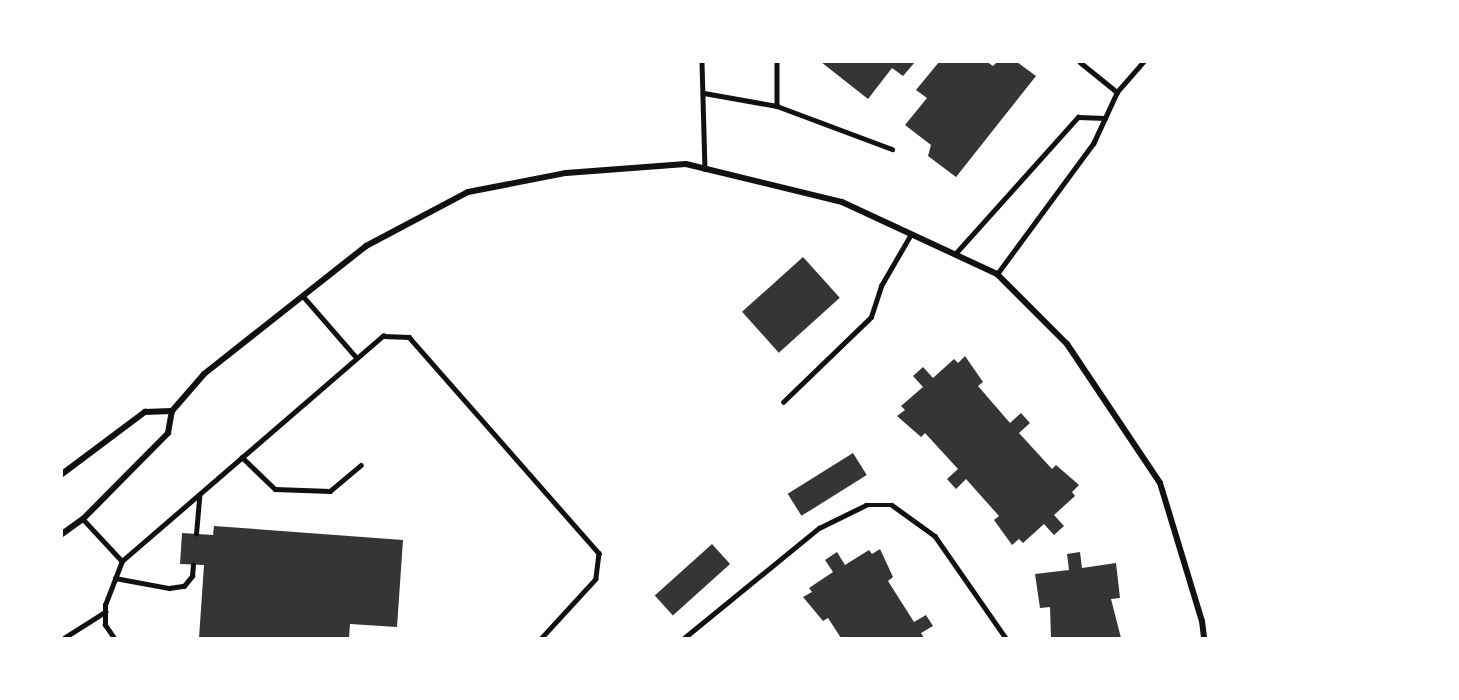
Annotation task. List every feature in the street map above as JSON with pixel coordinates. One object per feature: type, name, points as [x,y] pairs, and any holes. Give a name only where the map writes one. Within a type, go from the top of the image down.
[{"type":"street","points":[[62,534],[83,519],[168,434],[172,411],[204,374],[366,246],[468,192],[566,173],[686,164],[842,202],[997,274],[1067,344],[1160,483],[1202,621],[1204,639]]},
{"type":"street","points":[[62,474],[145,412],[172,411]]},
{"type":"lane","points":[[702,62],[705,169]]},
{"type":"lane","points":[[777,62],[777,106]]},
{"type":"lane","points":[[1080,62],[1117,92]]},
{"type":"lane","points":[[997,274],[1093,144],[1117,92],[1143,62]]},
{"type":"lane","points":[[704,93],[777,106],[892,149]]},
{"type":"lane","points":[[955,255],[1078,117],[1105,118]]},
{"type":"lane","points":[[783,402],[871,317],[881,286],[911,234]]},
{"type":"lane","points":[[303,296],[356,357]]},
{"type":"lane","points":[[114,639],[105,625],[105,612],[122,561],[383,336],[410,338],[599,553],[596,579],[542,639]]},
{"type":"lane","points":[[242,457],[275,489],[330,491],[361,465]]},
{"type":"lane","points":[[196,534],[199,496]]},
{"type":"lane","points":[[684,639],[819,528],[866,505],[892,505],[935,536],[1006,639]]},
{"type":"lane","points":[[83,519],[122,561]]},
{"type":"lane","points":[[115,578],[169,588],[184,585],[192,576],[193,565]]},
{"type":"lane","points":[[64,639],[105,612]]},
{"type":"building","points":[[821,62],[915,62],[903,76],[892,68],[868,99]]},
{"type":"building","points":[[939,62],[987,62],[993,66],[997,62],[1017,62],[1036,76],[956,177],[928,156],[931,145],[905,125],[927,98],[916,90]]},
{"type":"building","points":[[803,257],[840,298],[779,353],[742,312]]},
{"type":"building","points":[[965,356],[983,382],[978,386],[1010,423],[1021,413],[1030,423],[1019,433],[1052,469],[1056,465],[1079,485],[1072,492],[1075,496],[1054,515],[1064,526],[1054,535],[1044,524],[1023,543],[1019,539],[1012,545],[994,520],[999,516],[966,479],[956,489],[947,479],[958,469],[925,433],[921,437],[897,416],[905,410],[901,406],[923,387],[913,376],[923,367],[933,378],[954,359],[958,363]]},
{"type":"building","points":[[853,453],[867,475],[801,516],[788,494]]},
{"type":"building","points":[[214,526],[403,540],[397,627],[350,624],[349,638],[199,638],[204,565],[180,564],[182,533],[213,535]]},
{"type":"building","points":[[712,544],[730,564],[673,616],[655,596]]},
{"type":"building","points":[[880,549],[893,577],[888,581],[914,622],[926,615],[933,626],[921,633],[924,638],[841,638],[828,618],[823,621],[803,597],[812,592],[809,588],[833,572],[825,560],[837,552],[845,565],[869,550],[872,554]]},
{"type":"building","points":[[1080,552],[1082,568],[1116,563],[1120,598],[1111,599],[1121,638],[1051,638],[1050,607],[1040,608],[1035,574],[1069,570],[1067,554]]}]
